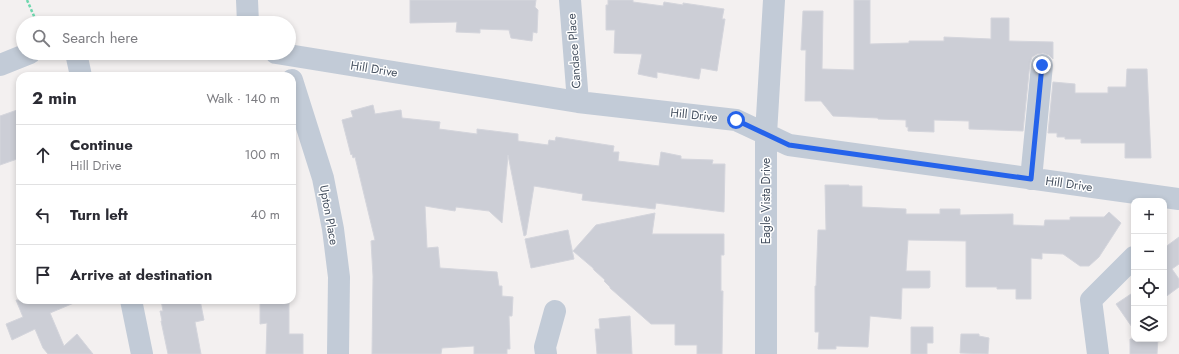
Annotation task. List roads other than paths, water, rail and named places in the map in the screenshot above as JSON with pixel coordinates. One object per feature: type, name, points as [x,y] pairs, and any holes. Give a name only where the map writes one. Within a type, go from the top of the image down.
[{"type":"street","points":[[247,0],[248,16]]},
{"type":"street","name":"Candace Place","points":[[570,0],[578,102]]},
{"type":"street","name":"Eagle Vista Drive","points":[[766,354],[766,134],[774,0]]},
{"type":"street","name":"Hill Drive","points":[[296,56],[578,102],[736,120],[789,145],[1031,179],[1171,202]]},
{"type":"street","points":[[0,65],[16,59]]},
{"type":"street","points":[[78,60],[80,72]]},
{"type":"street","points":[[283,60],[289,72]]},
{"type":"street","points":[[1031,179],[1042,65]]},
{"type":"street","name":"Upton Place","points":[[296,93],[323,178],[333,229],[339,277],[338,354]]},
{"type":"street","points":[[1098,354],[1091,300],[1131,261]]},
{"type":"street","points":[[131,304],[142,354]]},
{"type":"street","points":[[546,354],[545,348],[555,311]]}]
